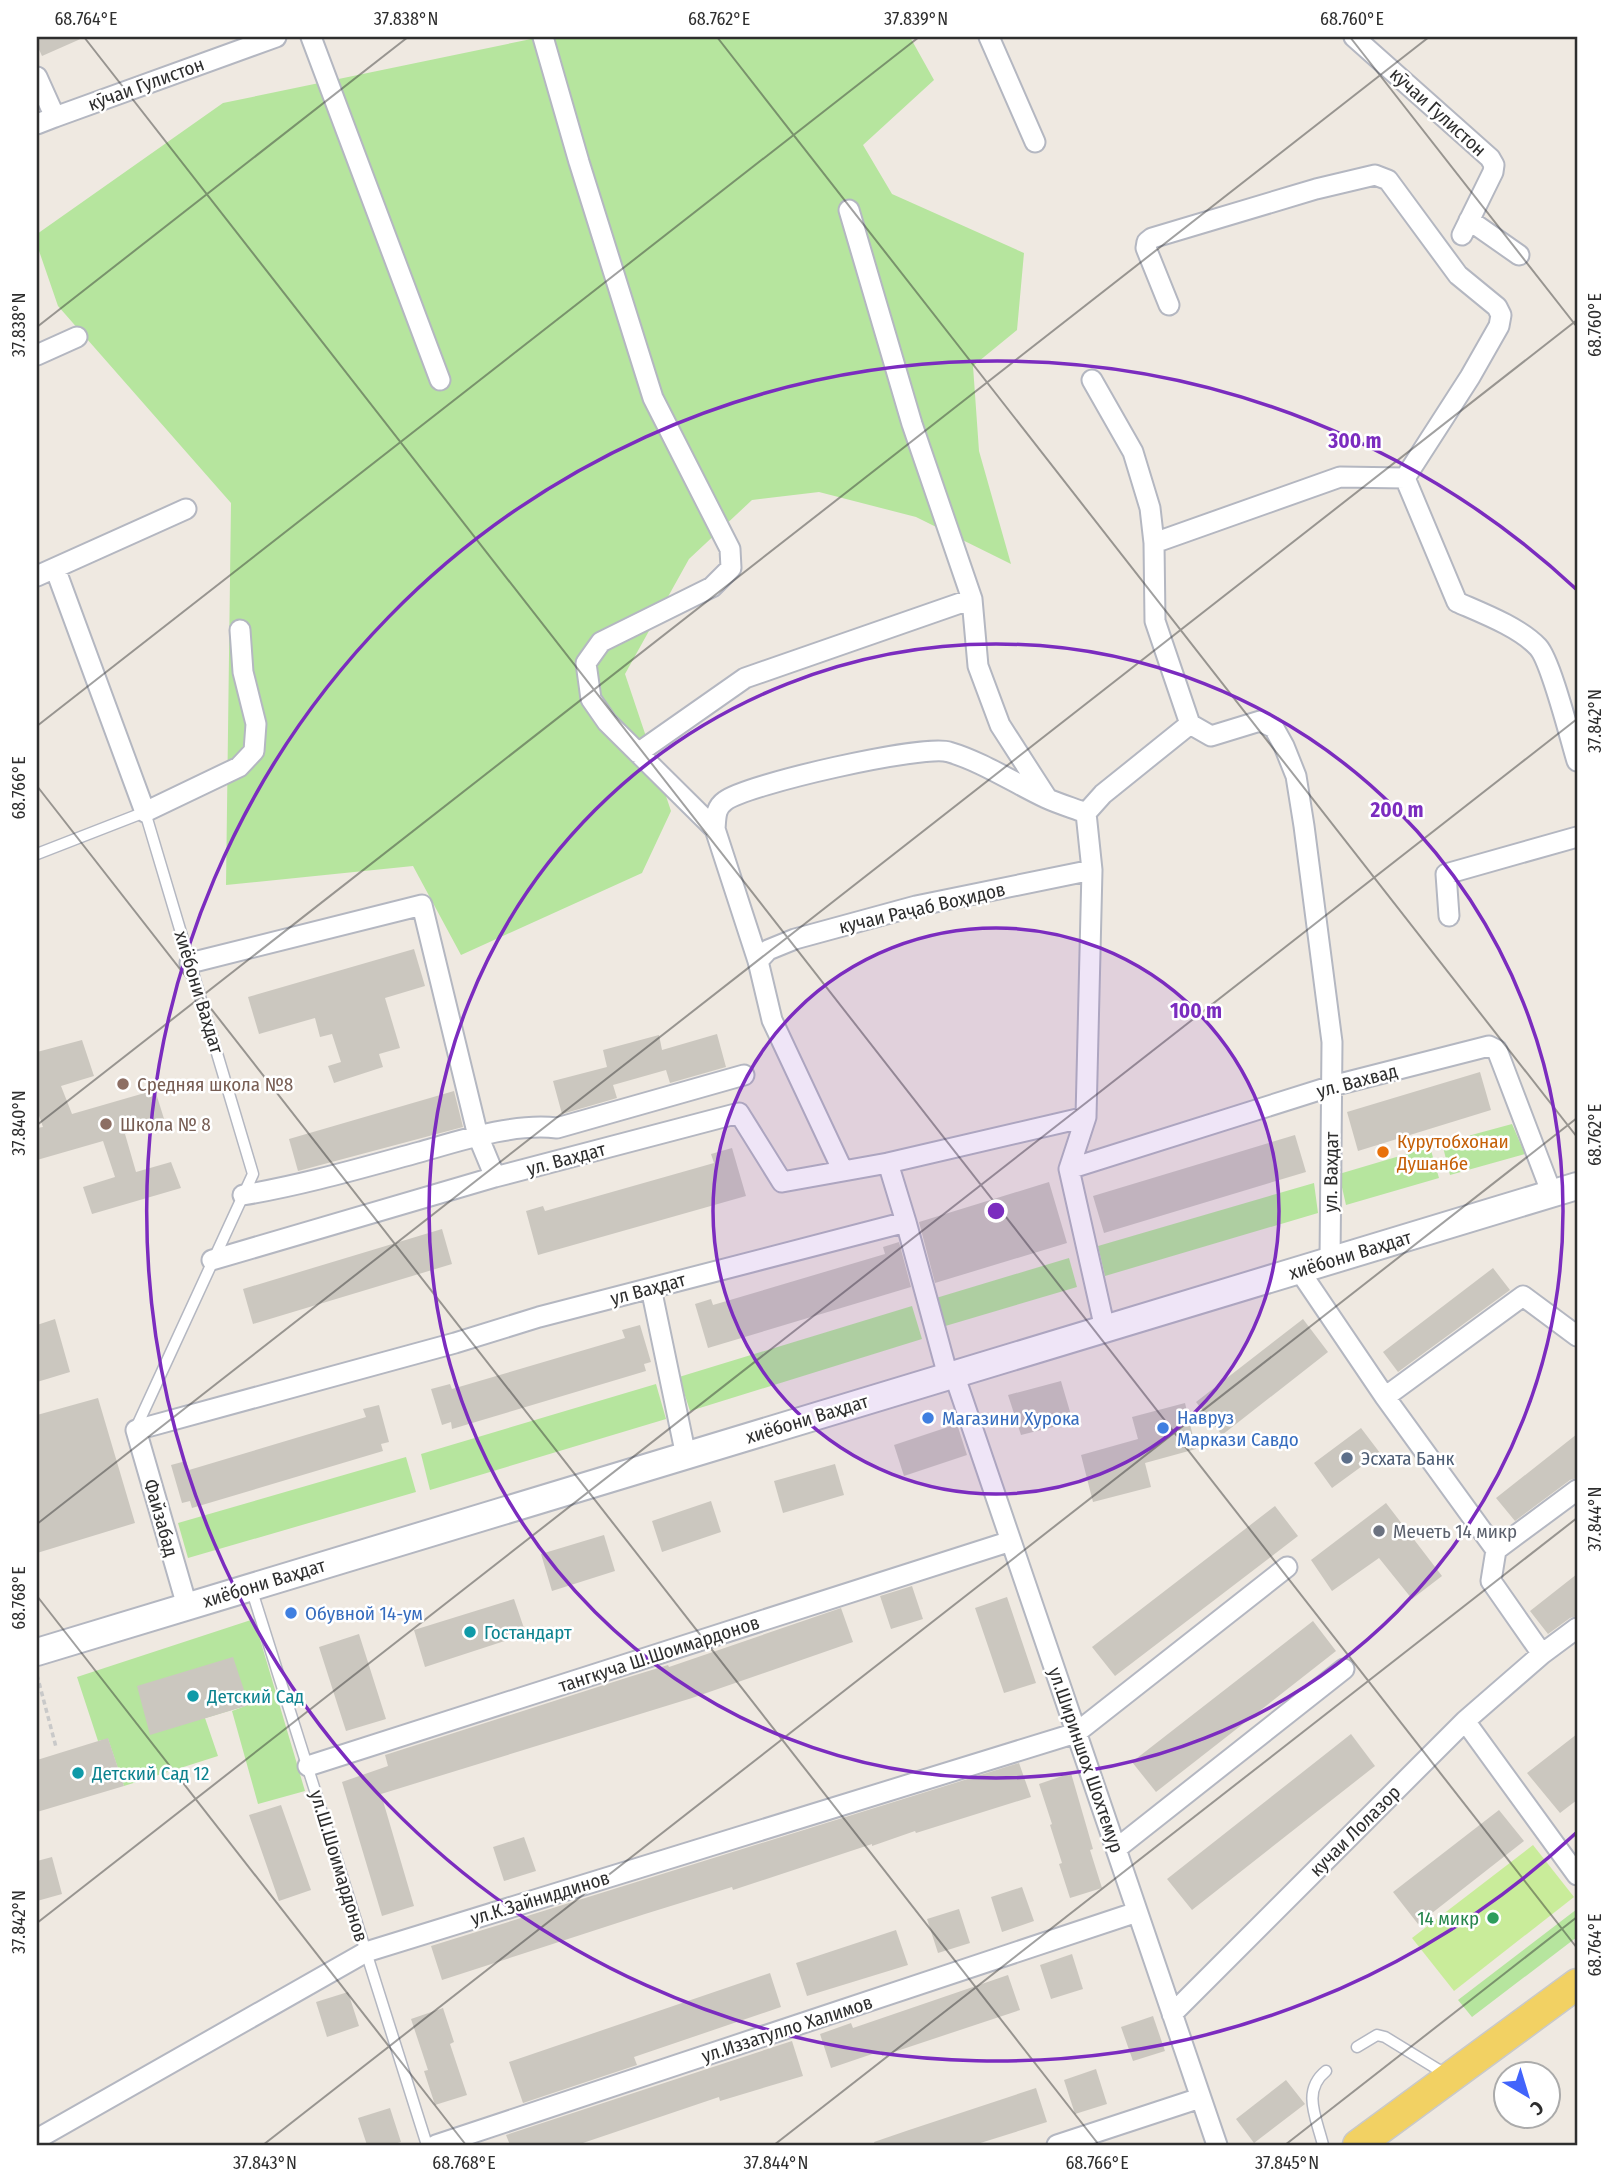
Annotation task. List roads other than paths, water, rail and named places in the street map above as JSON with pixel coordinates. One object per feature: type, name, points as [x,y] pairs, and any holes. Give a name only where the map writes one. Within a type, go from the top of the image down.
[{"type":"main road","name":"хиёбони Ваҳдат","points":[[37,1651],[1565,1190]]},
{"type":"main road","points":[[1358,2145],[1577,1984]]},
{"type":"street","name":"кӯчаи Гулистон","points":[[37,124],[276,37]]},
{"type":"street","points":[[312,37],[440,380]]},
{"type":"street","points":[[543,37],[653,398],[730,549],[731,568],[712,587],[601,642],[586,663],[591,699],[607,722],[715,829]]},
{"type":"street","points":[[989,37],[1035,142]]},
{"type":"street","name":"кӯчаи Гулистон","points":[[1354,37],[1490,158],[1494,164],[1493,172],[1465,228],[1519,255]]},
{"type":"street","points":[[37,77],[55,117]]},
{"type":"street","points":[[1169,305],[1146,248],[1147,242],[1152,238],[1316,189],[1375,175],[1388,180],[1458,275],[1497,307],[1502,315],[1499,326],[1470,377],[1405,478]]},
{"type":"street","points":[[849,210],[912,424],[972,599],[978,666],[1000,725],[1046,798]]},
{"type":"street","points":[[37,355],[77,337]]},
{"type":"street","points":[[1092,380],[1133,452],[1150,508],[1154,543],[1155,621],[1190,724],[1103,794],[1086,813],[1092,870],[1086,1117],[1069,1169],[1105,1329]]},
{"type":"street","points":[[1154,543],[1340,477],[1405,478]]},
{"type":"street","points":[[1405,478],[1457,602],[1502,621],[1539,648],[1550,674],[1577,761]]},
{"type":"street","points":[[37,576],[186,509]]},
{"type":"street","points":[[55,568],[145,813],[239,767],[254,751],[257,724],[243,672],[240,630]]},
{"type":"street","points":[[638,753],[745,678],[972,599]]},
{"type":"street","name":"ул. Вахдат","points":[[1190,724],[1211,736],[1260,721],[1274,728],[1296,776],[1332,1042],[1330,1261]]},
{"type":"street","points":[[842,1170],[772,1020],[758,961],[715,829],[718,808],[727,799],[799,776],[875,759],[946,751],[989,768],[1046,798],[1086,813]]},
{"type":"street","points":[[1449,916],[1446,874],[1577,837]]},
{"type":"street","name":"кучаи Раҷаб Воҳидов","points":[[758,961],[768,950],[795,939],[916,906],[1092,870]]},
{"type":"street","points":[[190,963],[422,905],[478,1136],[495,1177]]},
{"type":"street","name":"ул. Вахвад","points":[[1069,1169],[1332,1086],[1489,1046],[1496,1047],[1565,1190]]},
{"type":"street","points":[[243,1195],[295,1186],[478,1136],[544,1127],[557,1128],[744,1075]]},
{"type":"street","name":"ул. Вахдат","points":[[212,1260],[495,1177],[739,1113],[782,1182],[888,1163]]},
{"type":"street","points":[[951,1375],[888,1163],[1086,1117]]},
{"type":"street","name":"ул Ваҳдат","points":[[135,1430],[455,1343],[539,1317],[906,1222]]},
{"type":"street","points":[[1298,1270],[1388,1401],[1496,1550],[1492,1581],[1542,1654]]},
{"type":"street","points":[[651,1288],[686,1455]]},
{"type":"street","points":[[1388,1401],[1523,1296],[1577,1336]]},
{"type":"street","name":"ул.Шириншох Шохтемур","points":[[951,1375],[1011,1541],[1217,2145]]},
{"type":"street","name":"Файзабад","points":[[135,1430],[187,1606]]},
{"type":"street","points":[[1496,1550],[1577,1490]]},
{"type":"street","name":"тангкуча Ш.Шоимардонов","points":[[307,1766],[1011,1541]]},
{"type":"street","points":[[1076,1732],[1287,1567]]},
{"type":"street","name":"кучаи Лолазор","points":[[1172,2014],[1465,1721],[1542,1654],[1577,1628]]},
{"type":"street","points":[[1116,1849],[1344,1669]]},
{"type":"street","points":[[1465,1721],[1577,1875]]},
{"type":"street","name":"ул.К.Зайниддинов","points":[[37,2140],[366,1952],[1076,1732]]},
{"type":"street","name":"ул.Иззатулло Халимов","points":[[436,2145],[1137,1912]]},
{"type":"street","points":[[1057,2145],[1200,2098]]},
{"type":"lane","points":[[37,854],[145,813]]},
{"type":"lane","name":"хиёбони Вахдат","points":[[135,1430],[253,1174],[145,813]]},
{"type":"lane","name":"ул.Ш.Шоимардонов","points":[[251,1587],[428,2145]]},
{"type":"lane","points":[[1357,2047],[1377,2035],[1385,2037],[1451,2077]]},
{"type":"lane","points":[[1324,2145],[1311,2096],[1317,2078],[1326,2071]]},
{"type":"place","name":"Средняя школа №8","points":[[123,1084]]},
{"type":"place","name":"Школа № 8","points":[[106,1124]]},
{"type":"place","name":"Курутобхонаи Душанбе","points":[[1383,1152]]},
{"type":"place","name":"Магазини Хурока","points":[[928,1418]]},
{"type":"place","name":"Навруз Маркази Савдо","points":[[1163,1428]]},
{"type":"place","name":"Эсхата Банк","points":[[1347,1458]]},
{"type":"place","name":"Мечеть 14 микр","points":[[1379,1531]]},
{"type":"place","name":"Обувной 14-ум","points":[[291,1613]]},
{"type":"place","name":"Гостандарт","points":[[470,1632]]},
{"type":"place","name":"Детский Сад","points":[[193,1696]]},
{"type":"place","name":"Детский Сад 12","points":[[78,1773]]},
{"type":"place","name":"14 микр","points":[[1493,1918]]}]
